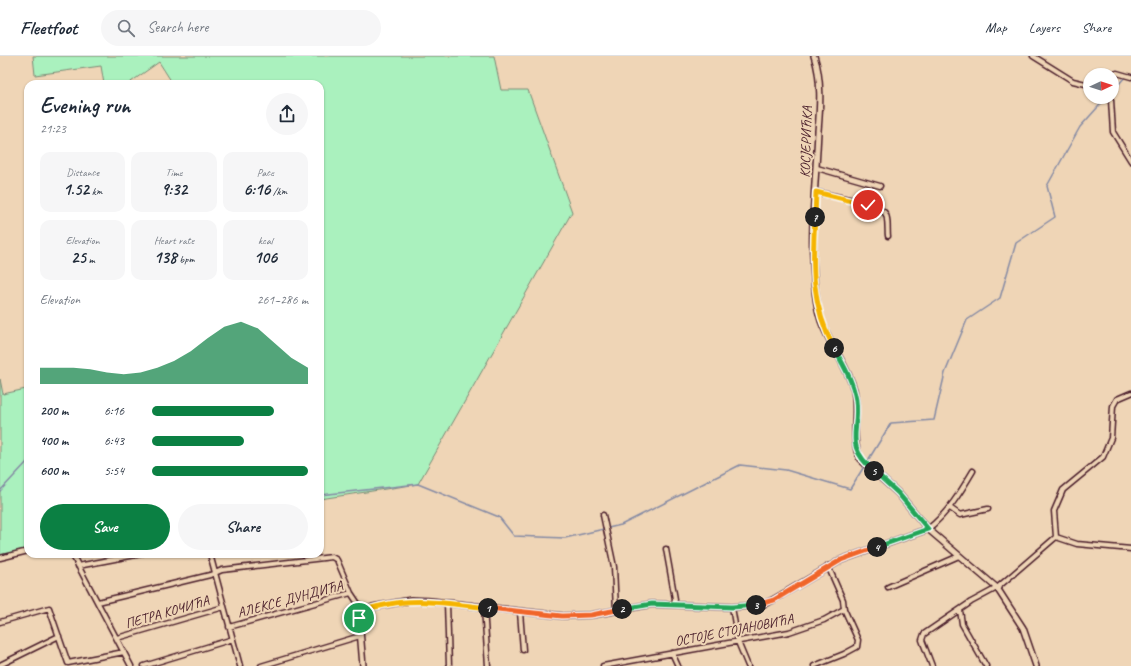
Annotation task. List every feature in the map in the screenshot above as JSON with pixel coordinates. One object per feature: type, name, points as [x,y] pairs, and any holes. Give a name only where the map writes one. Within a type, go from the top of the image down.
[{"type":"street","name":"КОСЈЕРИЋКА","points":[[814,56],[820,104],[814,277],[818,307],[824,329],[849,376],[853,389],[856,409],[856,446],[860,459],[898,493],[928,529],[997,588],[1023,628],[1036,666]]},
{"type":"street","points":[[1033,56],[1073,81],[1083,83]]},
{"type":"street","points":[[1119,74],[1131,76]]},
{"type":"street","points":[[1110,104],[1113,132],[1131,161]]},
{"type":"street","points":[[817,168],[880,186]]},
{"type":"street","points":[[816,192],[882,210],[886,215],[888,236]]},
{"type":"street","points":[[1056,538],[1054,511],[1063,490],[1103,457],[1111,438],[1113,406],[1117,399],[1131,393]]},
{"type":"street","points":[[363,666],[359,618],[364,611],[401,601],[431,601],[562,616],[591,615],[652,604],[732,607],[765,603],[828,566],[928,529],[941,519],[950,508],[973,471]]},
{"type":"street","points":[[950,508],[960,515],[988,509]]},
{"type":"street","points":[[603,515],[614,567],[616,610]]},
{"type":"street","points":[[1056,538],[1077,544],[1131,549]]},
{"type":"street","points":[[932,666],[924,646],[922,636],[960,610],[997,588],[1056,538]]},
{"type":"street","points":[[666,549],[675,599],[674,604]]},
{"type":"street","points":[[0,558],[24,552]]},
{"type":"street","points":[[888,587],[959,556]]},
{"type":"street","points":[[324,558],[332,557],[340,565],[351,593]]},
{"type":"street","points":[[74,558],[131,666]]},
{"type":"street","points":[[78,566],[120,558]]},
{"type":"street","points":[[211,558],[240,666]]},
{"type":"street","points":[[98,602],[215,573],[225,569],[323,558]]},
{"type":"street","points":[[814,666],[857,647],[858,640],[844,609],[843,600],[828,566]]},
{"type":"street","name":"АЛЕКСЕ ДУНДИЋА","points":[[229,627],[351,593],[364,611]]},
{"type":"street","points":[[447,603],[449,666]]},
{"type":"street","points":[[732,607],[738,642],[748,666]]},
{"type":"street","points":[[0,622],[50,608],[66,660],[69,663],[124,652]]},
{"type":"street","name":"ПЕТРА КОЧИЋА","points":[[117,638],[224,608]]},
{"type":"street","points":[[484,608],[488,666]]},
{"type":"street","name":"ОСТОЈЕ СТОЈАНОВИЋА","points":[[603,666],[789,632],[813,624],[844,609]]},
{"type":"street","points":[[960,610],[962,624],[986,666]]},
{"type":"street","points":[[520,612],[523,650]]},
{"type":"street","points":[[0,665],[59,636]]},
{"type":"street","points":[[261,666],[360,636]]},
{"type":"street","points":[[144,666],[233,639]]},
{"type":"street","points":[[672,653],[678,666]]},
{"type":"green space","points":[[33,56],[494,56],[501,90],[528,90],[572,212],[418,484],[324,498],[324,80],[170,80],[159,62],[134,80],[103,80],[101,66],[35,75]]},
{"type":"green space","points":[[0,379],[3,394],[24,389],[24,552],[0,558]]},
{"type":"waterway","points":[[1119,84],[1125,77]]},
{"type":"waterway","points":[[867,462],[891,423],[934,420],[945,373],[967,320],[1000,298],[1016,243],[1055,217],[1047,186],[1080,127],[1101,104]]},
{"type":"waterway","points":[[0,491],[24,465]]},
{"type":"waterway","points":[[324,495],[418,484],[499,517],[514,536],[565,538],[621,525],[740,465],[786,470],[850,489],[865,465]]},
{"type":"route","points":[[359,618],[364,611],[373,607],[411,600],[562,616],[591,615],[652,604],[732,607],[761,604],[774,600],[828,566],[841,560],[928,529],[914,510],[898,493],[860,459],[856,446],[855,433],[856,399],[849,376],[824,329],[818,307],[814,277],[816,192],[868,205]]}]
